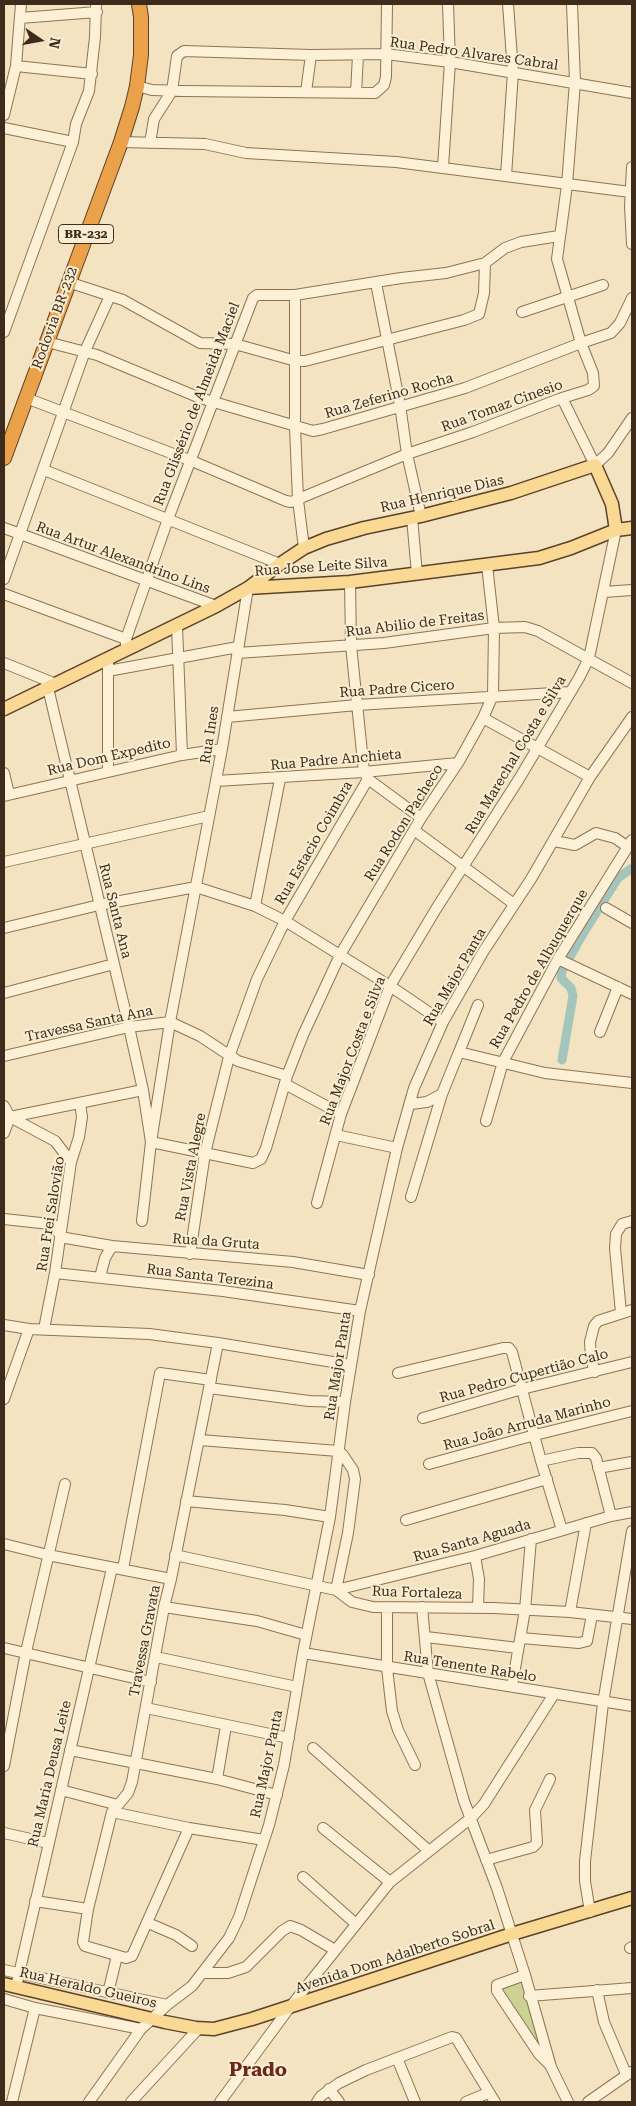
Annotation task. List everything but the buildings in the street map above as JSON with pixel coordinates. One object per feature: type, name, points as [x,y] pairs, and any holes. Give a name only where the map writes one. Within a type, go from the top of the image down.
[{"type":"highway","name":"Rodovia BR-232","points":[[4,458],[121,142],[137,86],[141,17],[139,4]]},
{"type":"main road","name":"Rua Henrique Dias","points":[[248,588],[304,548],[343,534],[511,494],[595,465]]},
{"type":"main road","points":[[595,465],[612,504],[616,530]]},
{"type":"main road","name":"Rua Jose Leite Silva","points":[[4,709],[52,686],[108,666],[126,644],[176,626],[248,588],[350,582],[539,558],[571,548],[616,530],[632,528]]},
{"type":"main road","name":"Avenida Dom Adalberto Sobral","points":[[159,2020],[198,2028],[225,2027],[512,1934],[632,1898]]},
{"type":"main road","name":"Rua Heraldo Gueiros","points":[[10,1986],[159,2020]]},
{"type":"street","points":[[4,115],[16,66],[21,4]]},
{"type":"street","points":[[137,86],[172,91],[375,93],[384,85],[386,77],[387,4]]},
{"type":"street","points":[[443,167],[450,62],[448,4]]},
{"type":"street","points":[[506,176],[513,72],[508,4]]},
{"type":"street","points":[[572,4],[575,82],[567,184],[557,259],[581,343]]},
{"type":"street","points":[[4,332],[6,321],[72,142],[76,124],[88,91],[92,74],[96,8],[20,18]]},
{"type":"street","name":"Rua Pedro Alvares Cabral","points":[[172,91],[177,56],[184,51],[191,51],[311,55],[386,54],[450,62],[632,93]]},
{"type":"street","points":[[306,92],[311,55]]},
{"type":"street","points":[[356,93],[358,55]]},
{"type":"street","points":[[16,66],[92,74]]},
{"type":"street","points":[[150,143],[154,120],[172,91]]},
{"type":"street","points":[[4,128],[72,142]]},
{"type":"street","points":[[121,142],[205,144],[246,152],[443,167],[630,192]]},
{"type":"street","points":[[632,167],[630,192],[632,244]]},
{"type":"street","name":"Rua Glissério de Almeida Maciel","points":[[126,644],[168,519],[192,461],[253,298],[257,295],[296,295],[446,273],[485,263],[505,248],[521,242],[559,236]]},
{"type":"street","points":[[68,282],[110,296],[155,316],[200,343],[235,344],[296,361],[311,361],[464,320],[479,314],[481,311],[485,263]]},
{"type":"street","points":[[376,283],[400,406],[417,517],[417,574]]},
{"type":"street","points":[[522,312],[603,285]]},
{"type":"street","points":[[296,295],[295,426],[298,500],[304,548]]},
{"type":"street","points":[[4,578],[85,351],[110,296]]},
{"type":"street","name":"Rua Zeferino Rocha","points":[[47,342],[85,351],[182,391],[214,402],[305,430],[323,430],[465,388],[581,343],[611,334],[620,323],[632,298]]},
{"type":"street","name":"Rua Tomaz Cinesio","points":[[298,500],[407,454],[474,432],[588,390],[594,386],[593,373],[581,343]]},
{"type":"street","points":[[26,398],[192,461],[286,501],[298,500]]},
{"type":"street","points":[[562,398],[595,465]]},
{"type":"street","name":"Rua Henrique Dias","points":[[595,465],[608,453],[632,418]]},
{"type":"street","points":[[44,470],[280,564]]},
{"type":"street","name":"Rua Artur Alexandrino Lins","points":[[4,528],[216,606]]},
{"type":"street","name":"Rua Marechal Costa e Silva","points":[[464,866],[538,747],[589,658],[616,530]]},
{"type":"street","name":"Rua Rodon Pacheco","points":[[286,1080],[307,1027],[340,955],[421,818],[458,763],[483,718],[493,695],[494,628],[486,565]]},
{"type":"street","points":[[350,582],[351,645],[366,775],[421,818]]},
{"type":"street","name":"Rua Ines","points":[[151,1142],[170,1022],[222,749],[248,588]]},
{"type":"street","points":[[604,592],[632,590]]},
{"type":"street","points":[[4,594],[126,644]]},
{"type":"street","points":[[176,626],[179,657],[182,755]]},
{"type":"street","name":"Rua Abilio de Freitas","points":[[108,666],[237,650],[351,645],[420,639],[494,628],[525,627],[538,631],[632,683]]},
{"type":"street","points":[[4,663],[52,686]]},
{"type":"street","points":[[108,666],[108,772]]},
{"type":"street","name":"Rua Santa Ana","points":[[52,686],[85,844],[143,1090],[151,1142]]},
{"type":"street","name":"Rua Padre Cicero","points":[[227,717],[493,695],[570,692]]},
{"type":"street","name":"Rua Major Panta","points":[[89,2102],[141,2030],[159,2020],[167,2005],[187,1991],[234,1929],[277,1795],[330,1517],[345,1402],[360,1311],[397,1148],[414,1088],[443,1022],[483,952],[554,841],[590,777],[632,717]]},
{"type":"street","points":[[483,718],[590,777]]},
{"type":"street","points":[[620,736],[632,734]]},
{"type":"street","name":"Rua Dom Expedito","points":[[6,795],[182,755],[222,749]]},
{"type":"street","name":"Rua Padre Anchieta","points":[[216,781],[366,775],[458,763]]},
{"type":"street","points":[[4,773],[6,795]]},
{"type":"street","name":"Rua Estacio Coimbra","points":[[229,1057],[257,980],[284,921],[366,775]]},
{"type":"street","points":[[255,906],[280,779]]},
{"type":"street","points":[[4,862],[208,816]]},
{"type":"street","points":[[414,830],[514,904]]},
{"type":"street","points":[[554,841],[575,845],[596,833],[615,838],[630,847]]},
{"type":"street","name":"Rua Pedro de Albuquerque","points":[[486,1122],[503,1062],[630,847]]},
{"type":"street","name":"Rua Major Costa e Silva","points":[[317,1203],[341,1114],[390,986],[464,866]]},
{"type":"street","points":[[4,928],[100,905],[196,887],[255,906],[284,921],[390,986],[443,1022]]},
{"type":"street","points":[[606,908],[632,923]]},
{"type":"street","points":[[564,961],[632,994]]},
{"type":"street","points":[[4,993],[114,964]]},
{"type":"street","points":[[600,1032],[618,987]]},
{"type":"street","points":[[411,1197],[442,1094],[478,1005]]},
{"type":"street","name":"Travessa Santa Ana","points":[[4,1056],[129,1027],[170,1022],[200,1036],[229,1057],[286,1080],[341,1114]]},
{"type":"street","points":[[459,1052],[545,1073],[632,1083]]},
{"type":"street","name":"Rua Vista Alegre","points":[[190,1254],[205,1153],[229,1057]]},
{"type":"street","points":[[142,1221],[151,1142],[253,1163],[261,1159],[266,1148],[286,1080]]},
{"type":"street","points":[[10,1117],[143,1090]]},
{"type":"street","points":[[411,1104],[427,1102],[442,1094]]},
{"type":"street","name":"Rua Frei Salovião","points":[[44,1329],[55,1273],[71,1162],[80,1137],[82,1117],[80,1103]]},
{"type":"street","points":[[4,1106],[10,1117],[27,1125],[36,1132],[52,1138],[71,1162]]},
{"type":"street","points":[[4,1133],[10,1117]]},
{"type":"street","points":[[336,1135],[397,1148]]},
{"type":"street","points":[[4,1219],[50,1224],[56,1226],[60,1237]]},
{"type":"street","points":[[621,1313],[615,1248],[616,1234],[622,1224],[632,1221]]},
{"type":"street","name":"Rua da Gruta","points":[[60,1237],[112,1246],[293,1262],[369,1275]]},
{"type":"street","points":[[100,1277],[105,1258],[112,1246]]},
{"type":"street","name":"Rua Santa Terezina","points":[[55,1273],[223,1291],[360,1311]]},
{"type":"street","points":[[595,1372],[591,1359],[591,1332],[598,1321],[632,1310]]},
{"type":"street","points":[[4,1325],[29,1329],[149,1334],[218,1343],[351,1365]]},
{"type":"street","points":[[4,1399],[29,1329]]},
{"type":"street","name":"Travessa Gravata","points":[[117,1956],[85,1946],[84,1938],[88,1909],[115,1808],[128,1793],[136,1763],[164,1607],[200,1440],[218,1343]]},
{"type":"street","points":[[398,1373],[509,1348],[512,1352],[541,1461],[562,1530]]},
{"type":"street","name":"Rua Pedro Cupertião Calo","points":[[424,1418],[522,1389],[632,1362]]},
{"type":"street","points":[[123,1569],[160,1373],[210,1384],[309,1401],[345,1402]]},
{"type":"street","name":"Rua João Arruda Marinho","points":[[429,1464],[632,1411]]},
{"type":"street","points":[[200,1440],[338,1451],[343,1455],[353,1470],[355,1479],[348,1533],[336,1590]]},
{"type":"street","points":[[541,1461],[592,1452],[597,1463],[611,1516]]},
{"type":"street","points":[[597,1463],[632,1462]]},
{"type":"street","points":[[406,1520],[547,1478]]},
{"type":"street","points":[[4,1766],[7,1741],[64,1484]]},
{"type":"street","points":[[186,1502],[285,1510],[330,1517]]},
{"type":"street","name":"Rua Santa Aguada","points":[[175,1556],[336,1590],[475,1556],[586,1523],[632,1512]]},
{"type":"street","points":[[570,1612],[586,1523]]},
{"type":"street","points":[[590,1912],[585,1881],[585,1861],[604,1703],[632,1531]]},
{"type":"street","points":[[512,1686],[525,1610],[531,1539]]},
{"type":"street","points":[[4,1544],[171,1580]]},
{"type":"street","points":[[475,1556],[479,1579],[478,1608]]},
{"type":"street","name":"Rua Maria Deusa Leite","points":[[10,1986],[20,1973],[112,1568]]},
{"type":"street","name":"Rua Fortaleza","points":[[336,1590],[352,1602],[373,1607],[478,1608],[570,1612],[632,1619]]},
{"type":"street","points":[[164,1607],[257,1621],[306,1635]]},
{"type":"street","points":[[386,1607],[387,1668],[392,1711],[399,1734],[415,1765]]},
{"type":"street","points":[[422,1607],[428,1673],[464,1801],[512,1934],[551,2067],[568,2102]]},
{"type":"street","points":[[426,1637],[520,1643],[580,1643],[587,1641],[592,1615]]},
{"type":"street","points":[[4,1648],[151,1682]]},
{"type":"street","name":"Rua Tenente Rabelo","points":[[303,1653],[632,1706]]},
{"type":"street","points":[[156,1657],[298,1687]]},
{"type":"street","points":[[220,2102],[290,2006],[390,1882],[428,1850],[471,1818],[484,1804],[554,1694]]},
{"type":"street","points":[[146,1708],[289,1738]]},
{"type":"street","points":[[217,1779],[226,1726]]},
{"type":"street","points":[[313,1748],[428,1850]]},
{"type":"street","points":[[70,1750],[217,1779],[277,1795]]},
{"type":"street","points":[[486,1860],[533,1847],[537,1843],[535,1810],[550,1779]]},
{"type":"street","points":[[61,1790],[115,1808],[189,1828],[264,1840]]},
{"type":"street","points":[[117,1956],[129,1958],[132,1956],[189,1828]]},
{"type":"street","points":[[323,1828],[390,1882]]},
{"type":"street","points":[[4,1833],[48,1843]]},
{"type":"street","points":[[303,1877],[356,1924]]},
{"type":"street","points":[[35,1901],[88,1909]]},
{"type":"street","points":[[148,1923],[176,1935],[192,1946]]},
{"type":"street","points":[[202,1973],[228,1973],[246,1967],[282,1931],[290,1926],[301,1930],[335,1950]]},
{"type":"street","name":"Rua Heraldo Gueiros","points":[[108,1993],[117,1956]]},
{"type":"street","points":[[4,1970],[167,2005]]},
{"type":"street","points":[[525,1975],[497,1985],[497,1991],[539,2054],[551,2067]]},
{"type":"street","points":[[529,1996],[632,1988]]},
{"type":"street","points":[[588,2102],[629,2073],[604,2022],[597,1990]]},
{"type":"street","points":[[4,1999],[35,2008],[141,2030]]},
{"type":"street","points":[[12,2102],[35,2008]]},
{"type":"street","points":[[131,2102],[198,2028]]},
{"type":"street","points":[[317,2102],[320,2096],[329,2089],[366,2070],[452,2036],[456,2038],[495,2102]]},
{"type":"street","points":[[397,2058],[416,2102]]},
{"type":"street","points":[[329,2089],[339,2102]]},
{"type":"street","points":[[466,2102],[488,2093]]},
{"type":"green space","points":[[525,1975],[551,2067],[499,1995],[500,1984]]},
{"type":"waterway","points":[[562,1060],[573,996],[571,988],[561,978],[562,971],[618,878],[632,868]]},
{"type":"district","name":"Prado","points":[[258,2070]]}]
